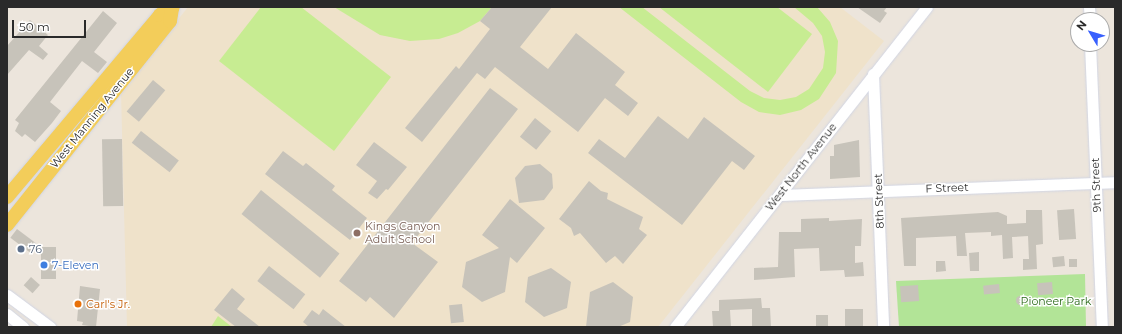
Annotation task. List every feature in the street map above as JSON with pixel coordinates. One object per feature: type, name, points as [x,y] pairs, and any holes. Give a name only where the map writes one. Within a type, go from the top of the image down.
[{"type":"main road","name":"West Manning Avenue","points":[[7,198],[160,15],[172,8]]},
{"type":"main road","name":"West Manning Avenue","points":[[7,225],[170,21],[172,8]]},
{"type":"street","name":"West North Avenue","points":[[675,327],[927,7]]},
{"type":"street","name":"9th Street","points":[[1090,52],[1102,327]]},
{"type":"street","name":"8th Street","points":[[873,74],[883,327]]},
{"type":"street","name":"F Street","points":[[780,195],[1115,182]]},
{"type":"street","points":[[7,295],[50,327]]},
{"type":"street","points":[[7,314],[23,327]]},
{"type":"shaded area","points":[[188,7],[840,7],[884,41],[658,327],[127,327],[121,92]]},
{"type":"green space","points":[[261,7],[301,7],[391,77],[334,151],[219,61]]},
{"type":"green space","points":[[334,7],[492,7],[480,21],[458,33],[439,39],[410,41],[380,35]]},
{"type":"green space","points":[[619,7],[642,7],[750,91],[764,98],[780,100],[796,97],[809,89],[823,68],[825,52],[822,36],[813,23],[794,7],[817,7],[830,22],[838,41],[836,73],[819,99],[801,110],[780,115],[759,112],[741,102]]},
{"type":"green space","points":[[659,7],[777,7],[812,34],[768,92]]},
{"type":"green space","name":"Pioneer Park","points":[[1085,274],[1086,327],[899,327],[896,281]]},
{"type":"green space","points":[[218,316],[232,327],[211,327]]},
{"type":"building","points":[[492,7],[552,7],[520,47],[548,69],[576,33],[625,72],[615,85],[638,103],[628,116],[605,98],[578,132],[495,67],[485,79],[477,73],[422,142],[405,128],[456,66],[459,69],[490,29],[480,21]]},
{"type":"building","points":[[857,7],[887,7],[884,11],[887,13],[880,23]]},
{"type":"building","points":[[103,11],[117,23],[94,52],[107,62],[98,73],[82,61],[50,102],[61,111],[52,123],[35,142],[25,134],[22,137],[15,131],[19,123],[15,120]]},
{"type":"building","points":[[30,20],[48,35],[39,46],[48,54],[43,60],[29,50],[7,75],[7,46]]},
{"type":"building","points":[[153,80],[165,90],[139,122],[127,111]]},
{"type":"building","points":[[490,88],[518,109],[412,243],[438,262],[394,318],[370,297],[366,302],[339,281]]},
{"type":"building","points":[[658,116],[688,139],[704,117],[755,156],[744,170],[732,161],[682,225],[588,153],[599,139],[625,158]]},
{"type":"building","points":[[535,118],[551,131],[536,150],[520,137]]},
{"type":"building","points":[[141,131],[179,161],[170,172],[132,143]]},
{"type":"building","points":[[102,139],[122,139],[123,206],[103,206]]},
{"type":"building","points":[[859,140],[860,177],[830,179],[830,156],[834,156],[834,145]]},
{"type":"building","points":[[374,142],[407,167],[388,190],[386,189],[377,199],[368,193],[377,181],[356,165]]},
{"type":"building","points":[[283,151],[303,166],[306,163],[335,186],[332,190],[367,218],[350,240],[265,174]]},
{"type":"building","points":[[540,164],[552,174],[553,188],[544,200],[519,203],[515,178],[525,166]]},
{"type":"building","points":[[589,181],[601,191],[608,193],[607,199],[643,217],[639,229],[647,235],[623,264],[615,256],[606,263],[580,233],[574,236],[571,228],[559,219]]},
{"type":"building","points":[[261,190],[339,254],[320,278],[241,214]]},
{"type":"building","points":[[510,199],[545,228],[517,263],[510,257],[505,292],[482,302],[462,287],[466,262],[499,248],[482,235]]},
{"type":"building","points":[[1074,209],[1076,239],[1059,240],[1057,210]]},
{"type":"building","points":[[1026,210],[1042,210],[1043,244],[1036,245],[1037,269],[1023,270],[1023,259],[1029,259],[1028,236],[1012,237],[1013,258],[1003,259],[1002,235],[991,236],[991,232],[965,233],[967,256],[957,256],[956,236],[916,238],[916,266],[904,266],[901,218],[998,212],[1007,216],[1007,224],[1026,223]]},
{"type":"building","points":[[829,218],[829,221],[862,219],[861,246],[855,246],[855,263],[863,262],[864,276],[845,277],[844,270],[820,271],[819,248],[794,249],[795,277],[754,280],[754,268],[778,267],[779,232],[801,232],[801,219]]},
{"type":"building","points":[[17,229],[37,244],[30,253],[10,238]]},
{"type":"building","points":[[41,247],[56,247],[56,279],[41,279]]},
{"type":"building","points":[[979,252],[979,271],[970,271],[969,253]]},
{"type":"building","points":[[1064,256],[1065,266],[1053,267],[1052,257]]},
{"type":"building","points":[[1069,259],[1077,259],[1077,267],[1069,267]]},
{"type":"building","points":[[936,261],[945,261],[946,271],[936,272]]},
{"type":"building","points":[[269,266],[305,294],[294,309],[257,281]]},
{"type":"building","points":[[551,268],[571,282],[567,308],[544,317],[525,302],[528,277]]},
{"type":"building","points":[[31,277],[40,285],[33,293],[24,285]]},
{"type":"building","points":[[613,282],[633,297],[630,322],[618,327],[586,327],[590,292]]},
{"type":"building","points":[[1052,282],[1053,294],[1038,295],[1037,283]]},
{"type":"building","points":[[999,284],[1000,293],[984,295],[983,286]]},
{"type":"building","points":[[918,285],[919,301],[901,302],[900,286]]},
{"type":"building","points":[[80,286],[100,289],[96,327],[82,325],[83,322],[77,321]]},
{"type":"building","points":[[232,288],[245,299],[237,309],[260,327],[236,327],[214,310]]},
{"type":"building","points":[[1018,296],[1022,296],[1024,300],[1022,304],[1018,304],[1016,302],[1016,298]]},
{"type":"building","points":[[761,298],[762,308],[770,308],[771,327],[752,327],[752,309],[730,310],[731,327],[713,327],[712,311],[719,311],[719,300]]},
{"type":"building","points":[[462,304],[464,322],[451,323],[449,305]]},
{"type":"building","points":[[323,309],[346,327],[309,327],[303,322],[312,310],[319,315]]},
{"type":"building","points":[[845,309],[863,309],[863,327],[845,327]]},
{"type":"building","points":[[816,315],[828,315],[828,327],[816,327]]},
{"type":"place","name":"Kings Canyon Adult School","points":[[357,233]]},
{"type":"place","name":"76","points":[[21,249]]},
{"type":"place","name":"7-Eleven","points":[[44,265]]},
{"type":"place","name":"Carl's Jr.","points":[[78,304]]}]
